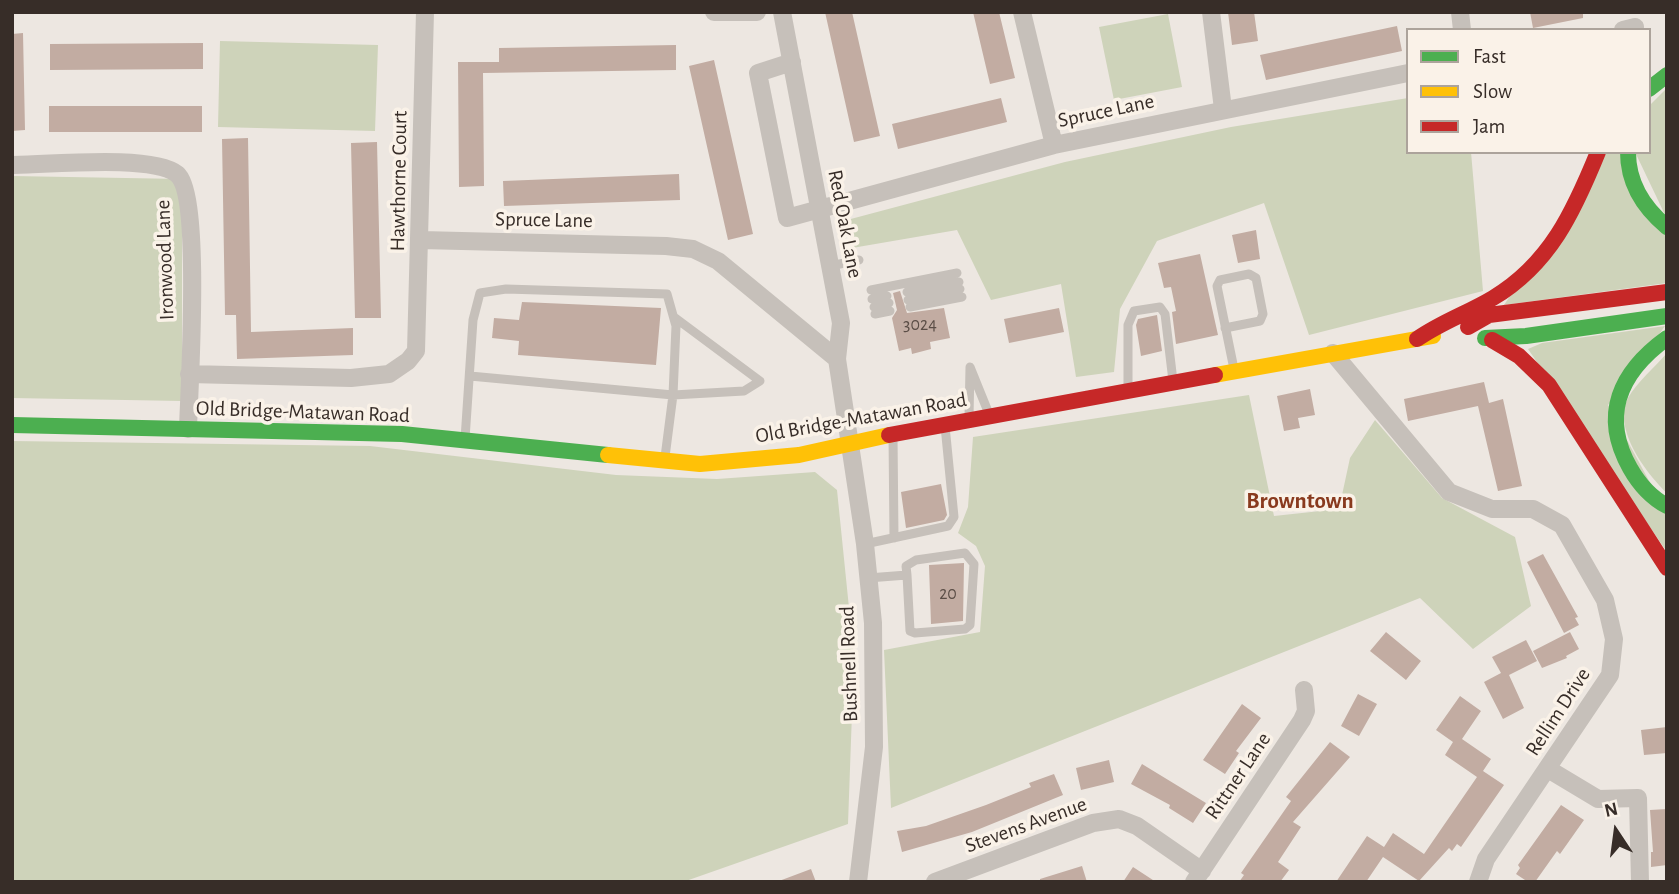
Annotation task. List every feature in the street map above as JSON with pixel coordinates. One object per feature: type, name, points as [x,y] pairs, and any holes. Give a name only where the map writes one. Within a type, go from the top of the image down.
[{"type":"main road","points":[[1651,87],[1667,75]]},
{"type":"main road","points":[[1417,339],[1440,322],[1490,300],[1520,282],[1542,260],[1570,222],[1597,154]]},
{"type":"main road","points":[[1628,154],[1635,190],[1657,219],[1667,227]]},
{"type":"main road","name":"Old Bridge-Matawan Road","points":[[12,425],[402,434],[700,464],[799,455],[970,419],[1460,331],[1489,315],[1624,300],[1667,292]]},
{"type":"main road","name":"Old Bridge-Matawan Road","points":[[1460,331],[1492,340],[1667,316]]},
{"type":"main road","points":[[1667,338],[1651,348],[1628,376],[1616,411],[1617,445],[1637,480],[1658,502],[1667,506]]},
{"type":"main road","points":[[1492,340],[1519,356],[1549,385],[1667,568]]},
{"type":"street","name":"Hawthorne Court","points":[[189,374],[351,378],[388,374],[416,351],[425,12]]},
{"type":"street","points":[[713,12],[757,12]]},
{"type":"street","name":"Red Oak Lane","points":[[782,12],[841,323],[837,359],[851,444]]},
{"type":"street","points":[[1022,12],[1054,145]]},
{"type":"street","points":[[1212,12],[1223,110]]},
{"type":"street","name":"Spruce Lane","points":[[792,62],[758,73],[786,218],[1054,145],[1406,73]]},
{"type":"street","name":"Ironwood Lane","points":[[12,165],[147,163],[177,174],[187,190],[192,230],[188,429]]},
{"type":"street","name":"Spruce Lane","points":[[421,240],[666,246],[693,249],[718,261],[837,359]]},
{"type":"street","name":"Rellim Drive","points":[[1334,353],[1450,492],[1492,509],[1533,509],[1562,525],[1600,591],[1614,639],[1610,675],[1486,859],[1478,882]]},
{"type":"street","name":"Bushnell Road","points":[[851,444],[873,624],[874,747],[858,882]]},
{"type":"street","name":"Rittner Lane","points":[[1198,876],[1302,720],[1306,711],[1304,690]]},
{"type":"street","points":[[1548,769],[1598,799],[1638,799],[1640,882]]},
{"type":"street","name":"Stevens Avenue","points":[[935,882],[1093,823],[1119,819],[1137,826],[1198,876]]},
{"type":"lane","points":[[829,266],[859,260]]},
{"type":"lane","points":[[1225,328],[1260,321],[1263,314],[1255,278],[1249,274],[1220,279],[1217,286],[1225,328],[1234,371]]},
{"type":"lane","points":[[959,285],[908,299],[959,285]]},
{"type":"lane","points":[[873,302],[959,285]]},
{"type":"lane","points":[[465,441],[473,320],[480,293],[506,289],[667,294],[676,326],[673,395],[665,460]]},
{"type":"lane","points":[[873,302],[889,303],[873,302]]},
{"type":"lane","points":[[1128,391],[1128,325],[1134,311],[1160,307],[1165,314],[1173,382]]},
{"type":"lane","points":[[470,376],[673,395],[744,391],[760,381],[674,317]]},
{"type":"lane","points":[[970,419],[970,367],[989,416]]},
{"type":"lane","points":[[865,544],[948,526],[954,517],[945,424]]},
{"type":"lane","points":[[893,435],[894,538]]},
{"type":"lane","points":[[965,553],[974,565],[970,625],[965,629],[915,633],[910,631],[906,575],[906,566],[916,560],[965,553]]},
{"type":"lane","points":[[868,578],[906,575]]},
{"type":"green space","points":[[1168,14],[1182,87],[1114,100],[1099,27]]},
{"type":"green space","points":[[220,41],[378,45],[375,131],[218,127]]},
{"type":"green space","points":[[1667,88],[1667,219],[1636,154],[1651,154],[1651,104]]},
{"type":"green space","points":[[1406,98],[1406,154],[1471,154],[1483,291],[1309,335],[1264,203],[1157,241],[1120,309],[1114,372],[1076,377],[1061,284],[991,300],[957,230],[852,248],[847,220],[1065,162],[1231,127]]},
{"type":"green space","points":[[1605,154],[1620,154],[1667,239],[1667,283],[1504,305]]},
{"type":"green space","points":[[12,176],[182,179],[182,401],[12,398]]},
{"type":"green space","points":[[1665,326],[1608,405],[1667,514],[1667,552],[1528,349],[1542,343]]},
{"type":"green space","points":[[1667,353],[1667,493],[1650,475],[1634,450],[1628,437],[1624,410],[1628,398],[1641,380]]},
{"type":"green space","points":[[1249,395],[1274,516],[1339,509],[1350,458],[1375,420],[1442,498],[1515,537],[1531,606],[1473,649],[1420,598],[891,808],[884,650],[980,632],[985,566],[976,546],[958,533],[968,507],[973,437]]},
{"type":"green space","points":[[12,441],[370,446],[616,475],[717,479],[815,472],[837,490],[854,657],[848,824],[683,882],[12,882]]},
{"type":"building","points":[[825,12],[852,12],[880,136],[854,142]]},
{"type":"building","points":[[973,12],[999,12],[1015,78],[990,84]]},
{"type":"building","points":[[1228,12],[1254,12],[1258,41],[1232,45]]},
{"type":"building","points":[[1530,12],[1583,12],[1583,18],[1533,28]]},
{"type":"building","points":[[1397,26],[1402,51],[1266,80],[1260,55]]},
{"type":"building","points":[[23,33],[25,130],[12,131],[12,34]]},
{"type":"building","points":[[203,43],[203,69],[50,70],[50,44]]},
{"type":"building","points":[[676,45],[676,70],[483,73],[484,186],[459,187],[458,62],[499,62],[499,48]]},
{"type":"building","points":[[714,60],[753,234],[728,240],[689,66]]},
{"type":"building","points":[[1001,98],[1007,122],[898,149],[892,124]]},
{"type":"building","points":[[49,106],[202,106],[202,132],[49,132]]},
{"type":"building","points":[[248,138],[251,332],[353,328],[353,355],[237,359],[236,315],[225,315],[222,139]]},
{"type":"building","points":[[377,142],[381,318],[355,318],[351,143]]},
{"type":"building","points":[[679,174],[680,200],[504,206],[503,181]]},
{"type":"building","points":[[1256,230],[1260,259],[1238,263],[1232,235]]},
{"type":"building","points":[[1200,254],[1218,335],[1176,344],[1172,312],[1176,311],[1171,287],[1164,288],[1158,263]]},
{"type":"building","points":[[900,291],[907,313],[944,308],[950,338],[930,342],[931,349],[912,354],[911,348],[899,351],[892,318],[897,310],[893,293]]},
{"type":"building","points":[[522,302],[661,308],[656,365],[518,355],[519,341],[492,338],[494,318],[519,320]]},
{"type":"building","points":[[1059,308],[1064,332],[1009,343],[1004,319]]},
{"type":"building","points":[[1157,315],[1162,351],[1141,356],[1136,325],[1138,319]]},
{"type":"building","points":[[1484,382],[1489,403],[1503,399],[1522,486],[1498,491],[1478,406],[1408,421],[1404,399]]},
{"type":"building","points":[[1310,389],[1315,415],[1298,418],[1300,428],[1284,431],[1277,396]]},
{"type":"building","points":[[941,484],[947,515],[944,520],[906,528],[901,492]]},
{"type":"building","points":[[1543,554],[1578,617],[1575,618],[1579,625],[1564,633],[1527,562]]},
{"type":"building","points":[[964,563],[963,621],[931,624],[929,565]]},
{"type":"building","points":[[1386,632],[1421,661],[1406,680],[1370,651]]},
{"type":"building","points":[[1570,632],[1579,649],[1566,656],[1567,658],[1542,668],[1533,651]]},
{"type":"building","points":[[1526,640],[1537,661],[1509,675],[1524,708],[1503,719],[1484,682],[1501,673],[1492,657]]},
{"type":"building","points":[[1358,694],[1377,704],[1359,736],[1341,726]]},
{"type":"building","points":[[1460,696],[1481,711],[1462,739],[1491,759],[1483,771],[1504,785],[1461,847],[1457,844],[1452,851],[1449,848],[1419,881],[1383,857],[1366,882],[1336,882],[1367,836],[1384,847],[1393,833],[1424,854],[1477,777],[1445,755],[1453,742],[1436,730]]},
{"type":"building","points":[[1242,704],[1261,718],[1236,751],[1239,753],[1225,774],[1203,760]]},
{"type":"building","points":[[1667,727],[1667,753],[1644,755],[1641,730]]},
{"type":"building","points":[[1330,742],[1350,757],[1293,822],[1301,827],[1278,862],[1289,870],[1280,882],[1239,882],[1244,875],[1241,873],[1291,801],[1286,797]]},
{"type":"building","points":[[1109,760],[1114,782],[1081,790],[1076,768]]},
{"type":"building","points":[[1142,764],[1206,803],[1193,823],[1169,808],[1170,805],[1131,784]]},
{"type":"building","points":[[1054,774],[1063,795],[972,832],[902,852],[897,831],[926,826],[986,805],[1031,787],[1029,783]]},
{"type":"building","points":[[1561,805],[1584,820],[1560,854],[1557,851],[1535,882],[1528,882],[1516,874],[1520,868],[1518,865]]},
{"type":"building","points":[[1667,809],[1667,865],[1651,867],[1653,852],[1650,810]]},
{"type":"building","points":[[1082,866],[1087,882],[1040,882],[1040,879]]},
{"type":"building","points":[[1133,867],[1156,882],[1123,882]]},
{"type":"building","points":[[811,869],[816,882],[779,882],[779,881]]},
{"type":"traffic: fast","points":[[1651,87],[1667,75]]},
{"type":"traffic: fast","points":[[1628,154],[1631,174],[1639,194],[1651,212],[1667,227]]},
{"type":"traffic: fast","points":[[1485,338],[1526,336],[1667,316]]},
{"type":"traffic: fast","points":[[1667,338],[1637,365],[1627,380],[1616,413],[1621,449],[1630,468],[1646,490],[1667,506]]},
{"type":"traffic: fast","points":[[12,425],[402,434],[608,455]]},
{"type":"traffic: slow","points":[[1215,375],[1433,336]]},
{"type":"traffic: slow","points":[[608,455],[700,464],[799,455],[889,435]]},
{"type":"traffic: jam","points":[[1417,339],[1493,298],[1530,269],[1558,234],[1597,154]]},
{"type":"traffic: jam","points":[[1468,327],[1489,315],[1667,292]]},
{"type":"traffic: jam","points":[[1492,340],[1519,356],[1549,385],[1667,568]]},
{"type":"traffic: jam","points":[[889,435],[1215,375]]},
{"type":"district","name":"Browntown","points":[[1300,501]]}]
